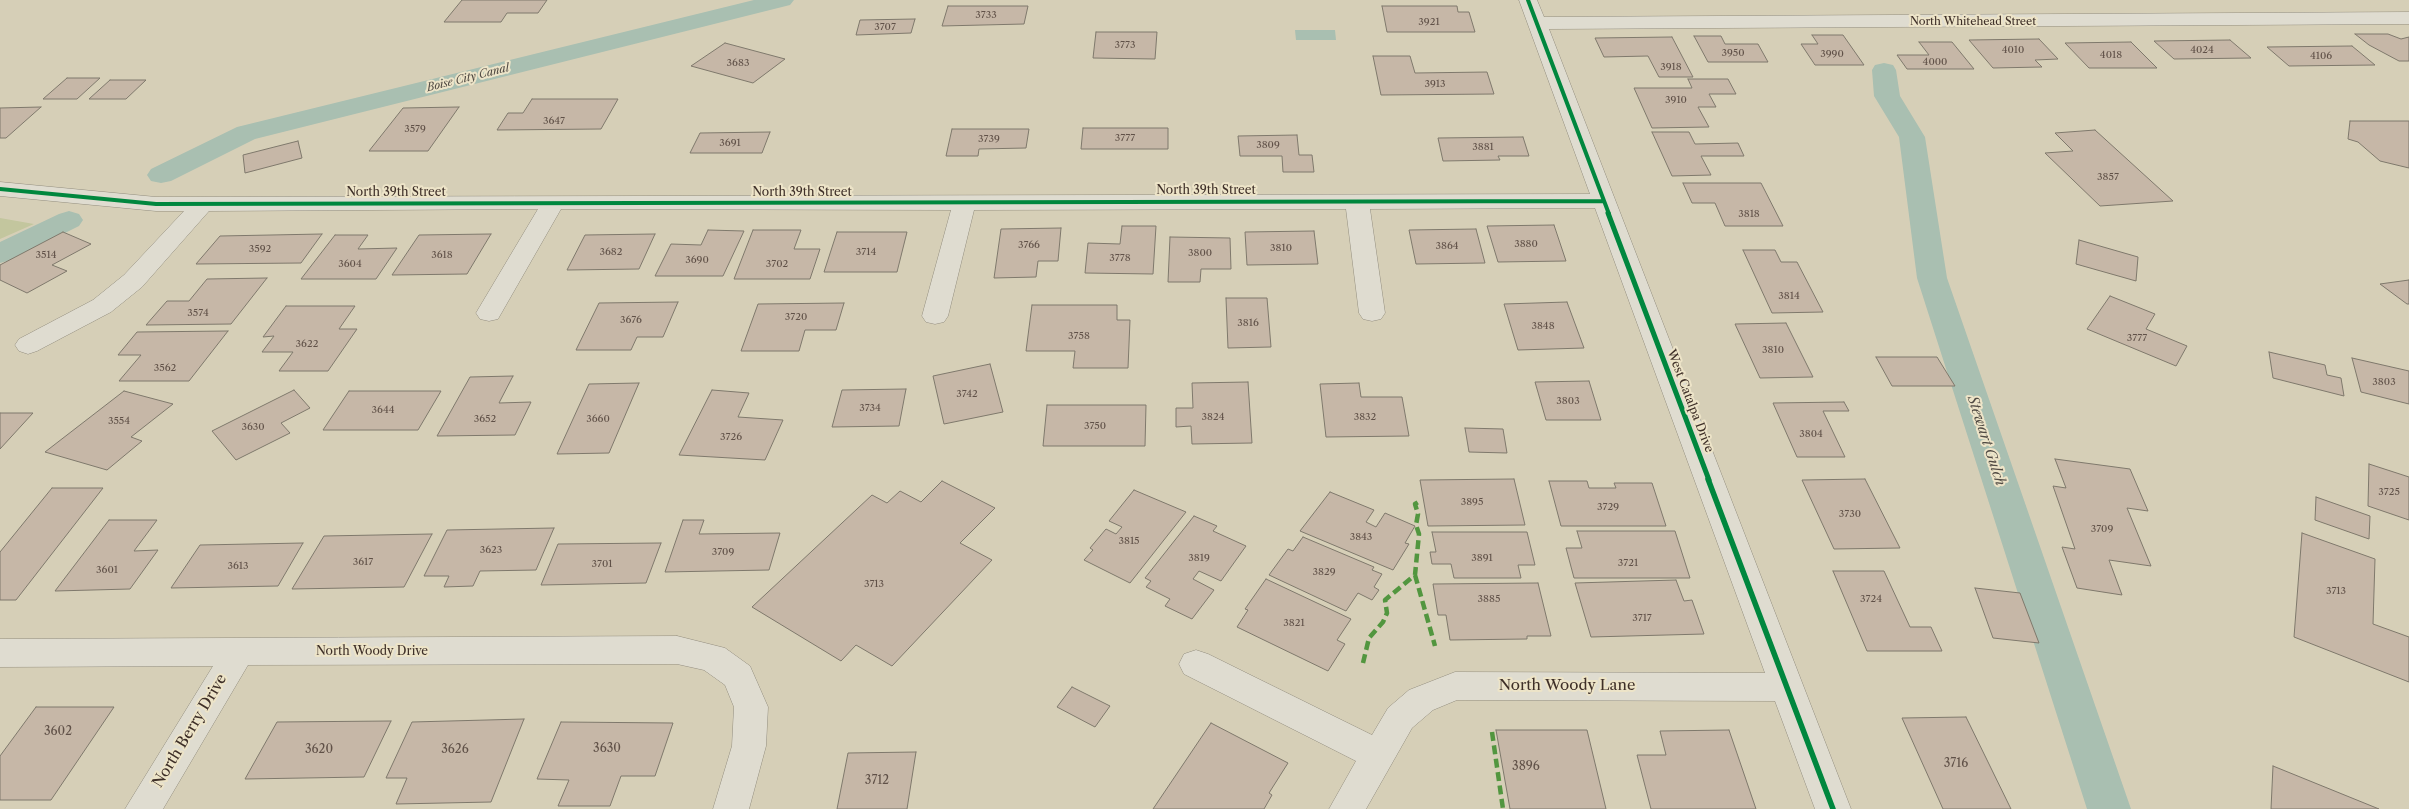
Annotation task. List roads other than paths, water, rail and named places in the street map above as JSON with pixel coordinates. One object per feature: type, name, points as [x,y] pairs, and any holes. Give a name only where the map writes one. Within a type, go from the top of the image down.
[{"type":"street","name":"North Whitehead Street","points":[[1532,12],[2409,18]]},
{"type":"street","name":"West Catalpa Drive","points":[[1532,12],[1833,809]]},
{"type":"street","name":"North 39th Street","points":[[0,189],[137,203],[203,204],[554,202],[964,203],[1356,200],[1604,201]]},
{"type":"street","points":[[1356,200],[1372,313]]},
{"type":"street","points":[[489,313],[554,202]]},
{"type":"street","points":[[935,316],[964,203]]},
{"type":"street","points":[[28,345],[108,301],[133,281],[203,204]]},
{"type":"street","name":"North Woody Drive","points":[[0,652],[238,653],[677,650],[713,658],[738,676],[751,707],[749,746],[731,809]]},
{"type":"street","name":"North Berry Drive","points":[[143,809],[238,653]]},
{"type":"street","points":[[1196,664],[1378,755]]},
{"type":"street","name":"North Woody Lane","points":[[1347,809],[1400,718],[1422,700],[1456,686],[1787,687]]},
{"type":"waterway","name":"Boise City Canal","points":[[161,175],[246,133],[782,0]]},
{"type":"waterway","name":"Stewart Gulch","points":[[1884,70],[1887,96],[1912,137],[1932,278],[2109,809]]},
{"type":"waterway","name":"Boise City Canal","points":[[0,254],[69,220]]}]
